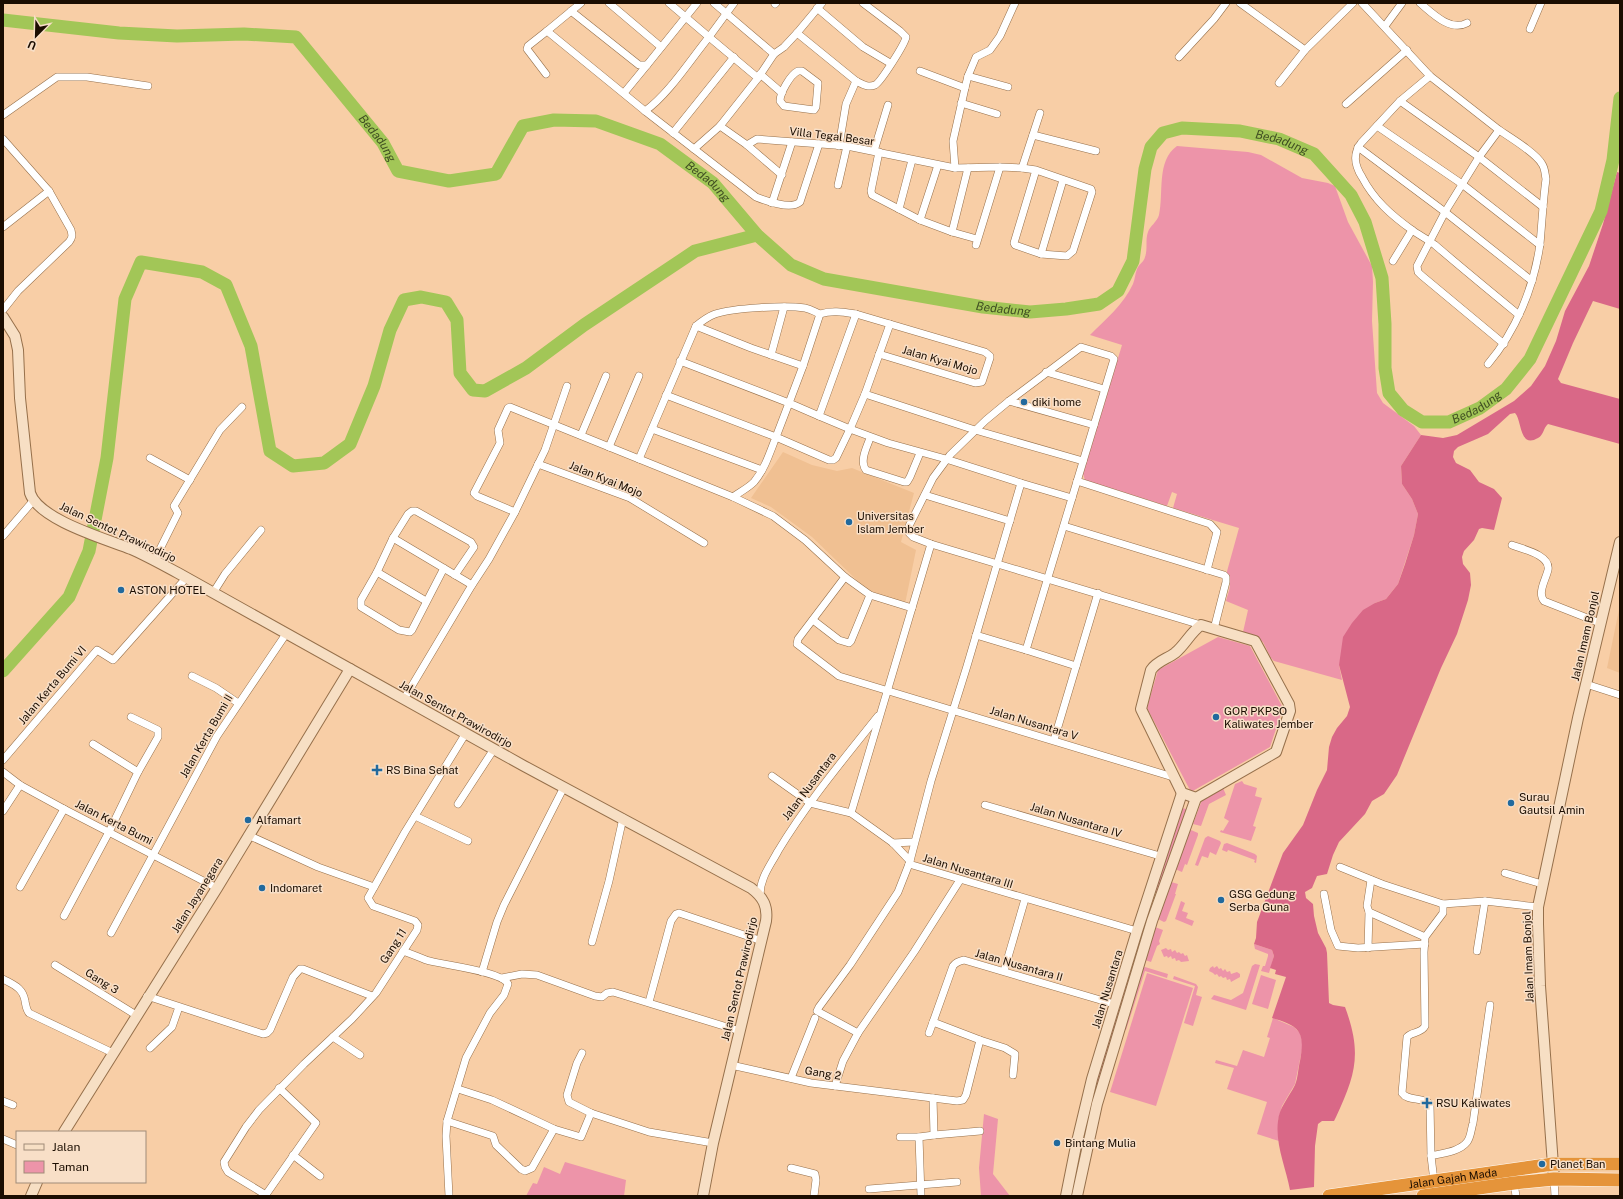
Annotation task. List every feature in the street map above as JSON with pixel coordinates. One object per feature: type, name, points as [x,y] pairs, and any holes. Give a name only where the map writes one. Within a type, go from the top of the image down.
[{"type":"highway","name":"Jalan Gajah Mada","points":[[1330,1196],[1380,1192],[1434,1181],[1553,1164],[1620,1164]]},
{"type":"highway","name":"Jalan Gajah Mada","points":[[1424,1196],[1515,1190],[1554,1179],[1620,1180]]},
{"type":"street","points":[[546,74],[527,49],[528,46],[581,3]]},
{"type":"street","points":[[609,3],[661,47]]},
{"type":"street","points":[[669,3],[734,57],[782,93]]},
{"type":"street","points":[[624,93],[697,3]]},
{"type":"street","points":[[714,3],[774,54]]},
{"type":"street","points":[[645,110],[654,104],[664,93],[734,3]]},
{"type":"street","points":[[797,33],[856,81],[866,86],[878,84],[904,43],[905,35],[863,3]]},
{"type":"street","points":[[954,168],[953,141],[968,76],[976,57],[990,50],[1000,36],[1014,3]]},
{"type":"street","points":[[1179,57],[1200,32],[1214,20],[1226,3]]},
{"type":"street","points":[[1240,3],[1305,50]]},
{"type":"street","points":[[1279,83],[1305,50],[1353,3]]},
{"type":"street","points":[[1362,3],[1430,76],[1538,158],[1543,164],[1546,179],[1540,245],[1532,281],[1519,316],[1504,344],[1488,364]]},
{"type":"street","points":[[1385,26],[1402,3]]},
{"type":"street","points":[[1420,3],[1448,23],[1462,26],[1467,23]]},
{"type":"street","points":[[1530,29],[1541,3]]},
{"type":"street","points":[[694,150],[720,126],[759,76],[774,54],[784,47],[797,33],[819,5],[863,47],[890,63]]},
{"type":"street","points":[[571,11],[639,65],[647,64]]},
{"type":"street","points":[[547,31],[694,150],[756,197],[772,203],[796,205],[800,202],[819,144]]},
{"type":"street","points":[[1346,104],[1407,50]]},
{"type":"street","points":[[673,133],[734,57]]},
{"type":"street","points":[[798,71],[802,71],[818,85],[816,107],[812,110],[784,106],[780,101],[782,93],[794,73],[798,71]]},
{"type":"street","points":[[920,71],[965,88]]},
{"type":"street","points":[[968,76],[1008,87]]},
{"type":"street","points":[[1430,76],[1400,101],[1358,147],[1355,164],[1368,188],[1380,205],[1412,230],[1430,241],[1519,316]]},
{"type":"street","points":[[3,115],[57,77],[86,77],[148,86]]},
{"type":"street","points":[[839,146],[846,104],[856,81]]},
{"type":"street","points":[[1400,101],[1479,157],[1543,207]]},
{"type":"street","points":[[961,103],[997,114]]},
{"type":"street","points":[[888,105],[876,152],[871,191],[872,195],[920,220],[977,242],[1000,167]]},
{"type":"street","points":[[1022,168],[1040,112]]},
{"type":"street","points":[[720,126],[747,145],[782,175]]},
{"type":"street","points":[[1377,126],[1462,184],[1540,245]]},
{"type":"street","points":[[1500,130],[1479,157],[1462,184],[1445,212],[1417,266],[1418,272],[1504,344]]},
{"type":"street","points":[[1033,135],[1096,152]]},
{"type":"street","points":[[3,139],[49,191],[71,230],[72,238],[18,291],[3,310]]},
{"type":"street","name":"Villa Tegal Besar","points":[[747,145],[757,139],[847,146],[954,168],[1022,168],[1036,170],[1089,188],[1092,192],[1071,254],[1065,257],[1041,254]]},
{"type":"street","points":[[772,203],[792,142]]},
{"type":"street","points":[[838,186],[847,146]]},
{"type":"street","points":[[1358,147],[1445,212],[1532,281]]},
{"type":"street","points":[[899,209],[912,160]]},
{"type":"street","points":[[920,220],[938,165]]},
{"type":"street","points":[[952,232],[968,168]]},
{"type":"street","points":[[1036,170],[1013,241],[1015,245],[1041,254],[1063,180]]},
{"type":"street","points":[[3,227],[49,191]]},
{"type":"street","points":[[1393,261],[1412,230]]},
{"type":"street","points":[[771,355],[784,307]]},
{"type":"street","name":"Jalan Kyai Mojo","points":[[696,326],[705,318],[723,312],[784,307],[805,308],[820,314],[829,311],[856,314],[985,352],[990,356],[990,358],[982,382],[976,384],[879,354]]},
{"type":"street","points":[[733,497],[753,483],[762,470],[803,366],[820,314]]},
{"type":"street","points":[[819,416],[856,314]]},
{"type":"street","points":[[3,317],[15,336],[18,350],[20,398],[26,460],[30,494],[33,501],[3,536]]},
{"type":"street","points":[[666,395],[776,437],[829,460],[834,460],[850,429],[865,394],[890,324]]},
{"type":"street","points":[[639,460],[696,326],[803,366]]},
{"type":"street","points":[[1026,650],[1048,578],[1064,526],[1082,461],[1114,361],[1113,357],[1086,347],[1078,348],[1009,401],[975,430],[946,460],[933,478],[909,526],[909,533],[913,537],[931,544],[1048,578],[1255,641],[1289,704],[1290,710],[1276,752],[1196,798],[1158,903],[1097,1104],[1077,1196]]},
{"type":"street","points":[[680,362],[789,403],[870,438],[1072,498]]},
{"type":"street","points":[[1046,372],[1104,389]]},
{"type":"street","points":[[581,435],[606,376]]},
{"type":"street","points":[[609,447],[639,376]]},
{"type":"street","points":[[404,699],[489,559],[515,512],[538,464],[567,386]]},
{"type":"street","points":[[865,394],[975,430],[1082,461]]},
{"type":"street","points":[[1009,401],[1094,425]]},
{"type":"street","points":[[154,561],[178,514],[174,506],[220,430],[242,407]]},
{"type":"street","points":[[515,512],[477,496],[474,492],[500,443],[498,430],[506,409],[510,407],[733,497],[774,516],[805,540],[845,577],[870,595],[912,608]]},
{"type":"street","points":[[652,429],[762,470]]},
{"type":"street","points":[[870,438],[863,461],[863,466],[866,470],[904,482],[906,482],[910,477],[920,453]]},
{"type":"street","points":[[150,458],[190,480]]},
{"type":"street","name":"Jalan Kyai Mojo","points":[[538,464],[630,498],[704,543]]},
{"type":"street","points":[[1077,480],[1210,524],[1217,532],[1207,570]]},
{"type":"street","points":[[858,1033],[817,1011],[850,965],[898,892],[909,863],[931,781],[954,710],[1021,483]]},
{"type":"street","points":[[925,495],[1010,521]]},
{"type":"street","name":"Jalan Sentot Prawirodirjo","points":[[33,501],[60,520],[105,540],[132,549],[186,577],[564,788],[623,818],[751,888],[760,895],[766,907],[767,914],[762,941],[731,1065],[713,1143],[703,1196]]},
{"type":"street","points":[[444,568],[410,632],[399,630],[362,609],[360,605],[361,600],[377,572],[393,538],[408,514],[412,511],[416,511],[471,542],[474,547],[455,576]]},
{"type":"street","points":[[1064,526],[1224,575],[1226,579],[1214,629]]},
{"type":"street","points":[[213,593],[225,574],[261,530]]},
{"type":"street","points":[[393,538],[472,586]]},
{"type":"street","name":"Jalan Imam Bonjol","points":[[1553,1164],[1540,986],[1538,907],[1586,684],[1600,623],[1617,561],[1620,542]]},
{"type":"street","points":[[851,813],[931,544]]},
{"type":"street","points":[[1512,545],[1540,556],[1547,562],[1549,566],[1541,593],[1541,598],[1544,601],[1600,623]]},
{"type":"street","points":[[377,572],[426,601]]},
{"type":"street","name":"Jalan Kerta Bumi VI","points":[[3,760],[97,650],[113,660],[186,577]]},
{"type":"street","points":[[845,577],[812,620],[839,640],[848,643],[851,641],[870,595]]},
{"type":"street","points":[[1054,740],[1098,593]]},
{"type":"street","name":"Jalan Nusantara V","points":[[812,620],[798,639],[797,644],[839,676],[1173,777]]},
{"type":"street","points":[[1196,798],[1182,793],[1141,712],[1141,707],[1151,670],[1154,666],[1178,650],[1193,631],[1201,625]]},
{"type":"street","name":"Jalan Kerta Bumi II","points":[[111,933],[217,736],[286,634]]},
{"type":"street","points":[[976,635],[1076,666]]},
{"type":"street","name":"Jalan Jayanegara","points":[[65,1131],[350,669]]},
{"type":"street","points":[[192,676],[216,688],[238,703]]},
{"type":"street","points":[[1586,684],[1620,695]]},
{"type":"street","name":"Jalan Nusantara","points":[[763,877],[792,828],[880,712]]},
{"type":"street","points":[[64,916],[109,832],[138,772],[158,737],[158,730],[131,717]]},
{"type":"street","name":"Gang 11","points":[[266,1195],[228,1172],[224,1162],[246,1127],[279,1088],[352,1019],[376,993],[417,930],[418,925],[415,922],[373,906],[368,898],[414,816],[466,733]]},
{"type":"street","points":[[93,744],[138,772]]},
{"type":"street","points":[[458,804],[494,749]]},
{"type":"street","name":"Jalan Kerta Bumi","points":[[3,772],[20,784],[64,809],[216,888]]},
{"type":"street","name":"Jalan Nusantara III","points":[[772,776],[810,803],[851,813],[893,843],[909,863],[960,880],[1137,931]]},
{"type":"street","points":[[3,811],[20,784]]},
{"type":"street","points":[[482,972],[497,922],[504,905],[564,788]]},
{"type":"street","name":"Jalan Nusantara","points":[[1066,1196],[1086,1101],[1114,1004],[1160,856],[1182,793]]},
{"type":"street","name":"Jalan Nusantara IV","points":[[985,805],[1160,856]]},
{"type":"street","points":[[20,887],[64,809]]},
{"type":"street","points":[[414,816],[468,841]]},
{"type":"street","points":[[592,942],[609,881],[623,818]]},
{"type":"street","points":[[248,834],[318,866],[374,887]]},
{"type":"street","points":[[893,843],[914,842]]},
{"type":"street","points":[[1340,867],[1371,880],[1443,904],[1484,901],[1538,907]]},
{"type":"street","points":[[1505,873],[1542,884]]},
{"type":"street","points":[[751,888],[763,877]]},
{"type":"street","points":[[760,895],[763,877]]},
{"type":"street","points":[[835,1086],[843,1061],[858,1033],[914,952],[960,880]]},
{"type":"street","points":[[1368,948],[1369,912],[1367,906],[1371,880]]},
{"type":"street","points":[[1324,894],[1330,930],[1338,946],[1345,948],[1368,948],[1425,940]]},
{"type":"street","points":[[1004,971],[1025,899]]},
{"type":"street","points":[[1147,899],[1158,903]]},
{"type":"street","points":[[1477,951],[1484,901]]},
{"type":"street","points":[[1434,1181],[1431,1156],[1430,1104],[1424,1100],[1406,1098],[1402,1093],[1406,1037],[1420,1032],[1425,1026],[1425,940],[1443,913],[1443,904]]},
{"type":"street","points":[[1369,912],[1425,940]]},
{"type":"street","points":[[649,1002],[671,921],[676,914],[679,913],[762,941]]},
{"type":"street","points":[[403,951],[427,960],[502,978],[506,980],[508,984],[504,995],[490,1013],[466,1058],[458,1089],[447,1121],[446,1136],[449,1196]]},
{"type":"street","name":"Jalan Nusantara II","points":[[933,1022],[953,966],[956,962],[964,960],[1114,1004]]},
{"type":"street","name":"Gang 3","points":[[55,965],[136,1016]]},
{"type":"street","points":[[147,996],[265,1034],[270,1030],[293,977],[300,969],[372,996]]},
{"type":"street","points":[[502,978],[522,974],[537,975],[595,996],[602,997],[607,993],[613,992],[740,1031]]},
{"type":"street","points":[[3,979],[24,993],[26,1008],[29,1013],[113,1053]]},
{"type":"street","points":[[1431,1156],[1455,1150],[1467,1142],[1470,1135],[1490,1005]]},
{"type":"street","points":[[150,1048],[172,1027],[179,1007]]},
{"type":"street","points":[[791,1078],[815,1018]]},
{"type":"street","points":[[929,1033],[933,1022],[1006,1048],[1015,1054],[1012,1075]]},
{"type":"street","points":[[333,1037],[360,1055]]},
{"type":"street","name":"Gang 2","points":[[731,1065],[835,1086],[958,1101],[965,1098],[980,1040]]},
{"type":"street","points":[[582,1053],[577,1063],[567,1098],[569,1102],[591,1113],[649,1132],[713,1143]]},
{"type":"street","points":[[266,1195],[316,1122],[279,1088]]},
{"type":"street","points":[[458,1089],[492,1100],[554,1129],[581,1137],[591,1113]]},
{"type":"street","points":[[933,1098],[934,1135]]},
{"type":"street","points":[[3,1101],[13,1105]]},
{"type":"street","points":[[447,1121],[493,1136],[496,1145],[522,1170],[525,1171],[532,1168],[554,1129]]},
{"type":"street","points":[[900,1137],[919,1137],[980,1131]]},
{"type":"street","points":[[919,1137],[921,1196]]},
{"type":"street","points":[[3,1139],[16,1145]]},
{"type":"street","points":[[293,1155],[320,1176]]},
{"type":"street","points":[[1553,1164],[1556,1196]]},
{"type":"street","points":[[791,1168],[814,1174],[816,1180],[814,1196]]},
{"type":"street","points":[[869,1189],[957,1182]]},
{"type":"street","points":[[31,1196],[37,1183]]},
{"type":"shaded area","points":[[1617,172],[1620,173],[1620,309],[1593,301],[1558,379],[1561,383],[1620,399],[1620,444],[1548,424],[1540,437],[1527,440],[1524,437],[1515,413],[1510,414],[1488,434],[1458,447],[1454,451],[1453,457],[1456,463],[1470,470],[1479,482],[1494,489],[1502,498],[1494,530],[1479,529],[1474,540],[1464,551],[1462,557],[1463,564],[1470,573],[1471,585],[1468,600],[1457,634],[1441,668],[1397,775],[1384,794],[1372,801],[1365,814],[1339,842],[1327,874],[1317,876],[1312,888],[1305,892],[1306,898],[1313,904],[1318,933],[1326,948],[1329,1003],[1345,1007],[1354,1038],[1355,1051],[1352,1075],[1343,1102],[1334,1121],[1322,1121],[1318,1124],[1315,1146],[1314,1187],[1290,1190],[1279,1147],[1277,1130],[1282,1107],[1296,1082],[1302,1044],[1301,1037],[1299,1032],[1289,1024],[1272,1018],[1286,977],[1275,974],[1276,970],[1270,968],[1274,956],[1272,950],[1254,944],[1257,922],[1283,853],[1303,825],[1327,770],[1329,747],[1332,737],[1347,716],[1350,707],[1339,665],[1343,637],[1363,610],[1386,599],[1398,584],[1405,564],[1414,535],[1418,514],[1412,499],[1402,484],[1401,466],[1421,435],[1443,438],[1457,435],[1514,401],[1531,386],[1545,366],[1556,341],[1565,311],[1589,266],[1603,224]]},
{"type":"shaded area","name":"Universitas Islam Jember","points":[[783,452],[812,465],[837,471],[852,468],[914,493],[901,542],[916,550],[905,604],[866,589],[812,537],[771,507],[751,498]]},
{"type":"shaded area","points":[[1620,605],[1620,673],[1607,668]]},
{"type":"green space","points":[[1177,146],[1248,152],[1261,155],[1302,178],[1328,183],[1335,186],[1348,222],[1372,266],[1372,321],[1377,393],[1383,403],[1414,426],[1421,435],[1401,466],[1402,484],[1412,499],[1418,514],[1414,535],[1398,584],[1386,599],[1375,603],[1339,665],[1342,680],[1274,661],[1263,642],[1243,632],[1248,610],[1226,601],[1230,581],[1226,575],[1239,528],[1173,508],[1177,494],[1172,492],[1167,506],[1085,480],[1083,474],[1122,345],[1090,335],[1108,318],[1125,298],[1133,284],[1137,269],[1145,257],[1148,232],[1159,215],[1163,169],[1170,152]]},
{"type":"green space","name":"GOR PKPSO Kaliwates Jember","points":[[1218,637],[1250,646],[1283,708],[1270,747],[1191,792],[1147,708],[1158,670]]},
{"type":"green space","points":[[1242,781],[1244,784],[1257,788],[1255,796],[1262,798],[1253,826],[1256,827],[1251,841],[1220,832],[1221,830],[1223,831],[1229,821],[1224,818],[1235,784]]},
{"type":"green space","points":[[1223,788],[1226,795],[1209,804],[1201,826],[1193,824],[1202,800]]},
{"type":"green space","points":[[1182,808],[1186,809],[1186,811],[1157,892],[1155,893],[1154,892]]},
{"type":"green space","points":[[1191,830],[1198,833],[1198,835],[1187,865],[1185,864],[1182,872],[1175,869]]},
{"type":"green space","points":[[1208,836],[1220,841],[1221,843],[1216,855],[1210,852],[1208,858],[1202,856],[1198,866],[1195,865],[1205,838]]},
{"type":"green space","points":[[1227,843],[1255,854],[1257,856],[1256,863],[1254,862],[1255,860],[1228,850],[1227,852],[1222,850],[1224,844]]},
{"type":"green space","points":[[1171,882],[1178,884],[1176,894],[1166,921],[1164,922],[1158,919]]},
{"type":"green space","points":[[1181,901],[1185,903],[1182,911],[1188,913],[1186,918],[1194,921],[1192,926],[1175,919]]},
{"type":"green space","points":[[1150,906],[1152,908],[1095,1099],[1093,1099],[1092,1097],[1129,969]]},
{"type":"green space","points":[[1155,927],[1163,930],[1159,941],[1160,944],[1157,946],[1151,962],[1145,960]]},
{"type":"green space","points":[[1254,944],[1272,950],[1274,956],[1269,973],[1261,971],[1263,966],[1265,966],[1268,954],[1255,949]]},
{"type":"green space","points":[[1166,948],[1168,950],[1171,949],[1172,952],[1175,950],[1177,953],[1183,953],[1185,956],[1187,955],[1189,961],[1181,962],[1179,960],[1176,961],[1175,958],[1172,959],[1171,956],[1168,958],[1167,956],[1164,957],[1161,950]]},
{"type":"green space","points":[[1255,964],[1260,965],[1246,1010],[1211,999],[1214,995],[1231,1000],[1243,993],[1252,966]]},
{"type":"green space","points":[[1213,966],[1214,968],[1217,966],[1219,969],[1221,968],[1223,971],[1225,969],[1227,972],[1230,971],[1231,974],[1237,972],[1240,974],[1240,977],[1231,982],[1230,979],[1227,980],[1226,977],[1219,977],[1217,974],[1215,975],[1209,971]]},
{"type":"green space","points":[[1145,967],[1168,974],[1167,978],[1145,971],[1126,1030],[1124,1029],[1143,968]]},
{"type":"green space","points":[[1147,973],[1193,988],[1156,1106],[1110,1092]]},
{"type":"green space","points":[[1261,975],[1276,980],[1268,1009],[1252,1004]]},
{"type":"green space","points":[[1174,976],[1196,984],[1198,987],[1196,995],[1202,997],[1193,1026],[1184,1023],[1195,986],[1173,979]]},
{"type":"green space","points":[[1273,1018],[1294,1027],[1300,1033],[1303,1045],[1295,1084],[1282,1106],[1278,1121],[1279,1141],[1257,1134],[1267,1102],[1227,1089],[1234,1068],[1215,1063],[1216,1060],[1237,1066],[1243,1050],[1264,1057],[1270,1038],[1267,1037]]},
{"type":"green space","points":[[984,1114],[998,1119],[993,1174],[1010,1196],[981,1196],[979,1168]]},
{"type":"green space","points":[[565,1162],[626,1180],[624,1196],[526,1196],[533,1183],[537,1184],[544,1167],[560,1174]]},
{"type":"waterway","name":"Bedadung","points":[[3,20],[119,33],[177,36],[244,34],[296,37],[383,143],[398,171],[449,181],[496,174],[523,126],[554,120],[596,121],[660,144],[713,183],[757,235],[791,265],[824,279],[983,307],[1030,312],[1099,304],[1118,291],[1133,261],[1145,169],[1151,147],[1163,133],[1182,128],[1240,131],[1279,139],[1314,154],[1351,195],[1365,222],[1382,278],[1385,324],[1385,368],[1389,393],[1403,410],[1422,422],[1449,422],[1480,408],[1506,389],[1530,359],[1601,211],[1613,160],[1620,98]]},
{"type":"waterway","points":[[3,671],[69,597],[89,551],[107,458],[125,299],[141,262],[202,272],[226,285],[251,346],[270,451],[293,466],[324,463],[350,444],[374,386],[390,330],[404,300],[421,297],[446,302],[457,320],[460,373],[473,390],[485,391],[526,368],[584,325],[695,251],[757,235]]},
{"type":"place","name":"diki home","points":[[1024,402]]},
{"type":"place","name":"Universitas Islam Jember","points":[[849,522]]},
{"type":"place","name":"ASTON HOTEL","points":[[121,590]]},
{"type":"place","name":"GOR PKPSO Kaliwates Jember","points":[[1216,717]]},
{"type":"place","name":"RS Bina Sehat","points":[[377,770]]},
{"type":"place","name":"Surau Gautsil Amin","points":[[1511,803]]},
{"type":"place","name":"Alfamart","points":[[248,820]]},
{"type":"place","name":"Indomaret","points":[[262,888]]},
{"type":"place","name":"GSG Gedung Serba Guna","points":[[1221,900]]},
{"type":"place","name":"RSU Kaliwates","points":[[1427,1103]]},
{"type":"place","name":"Bintang Mulia","points":[[1057,1143]]},
{"type":"place","name":"Planet Ban","points":[[1542,1164]]}]
